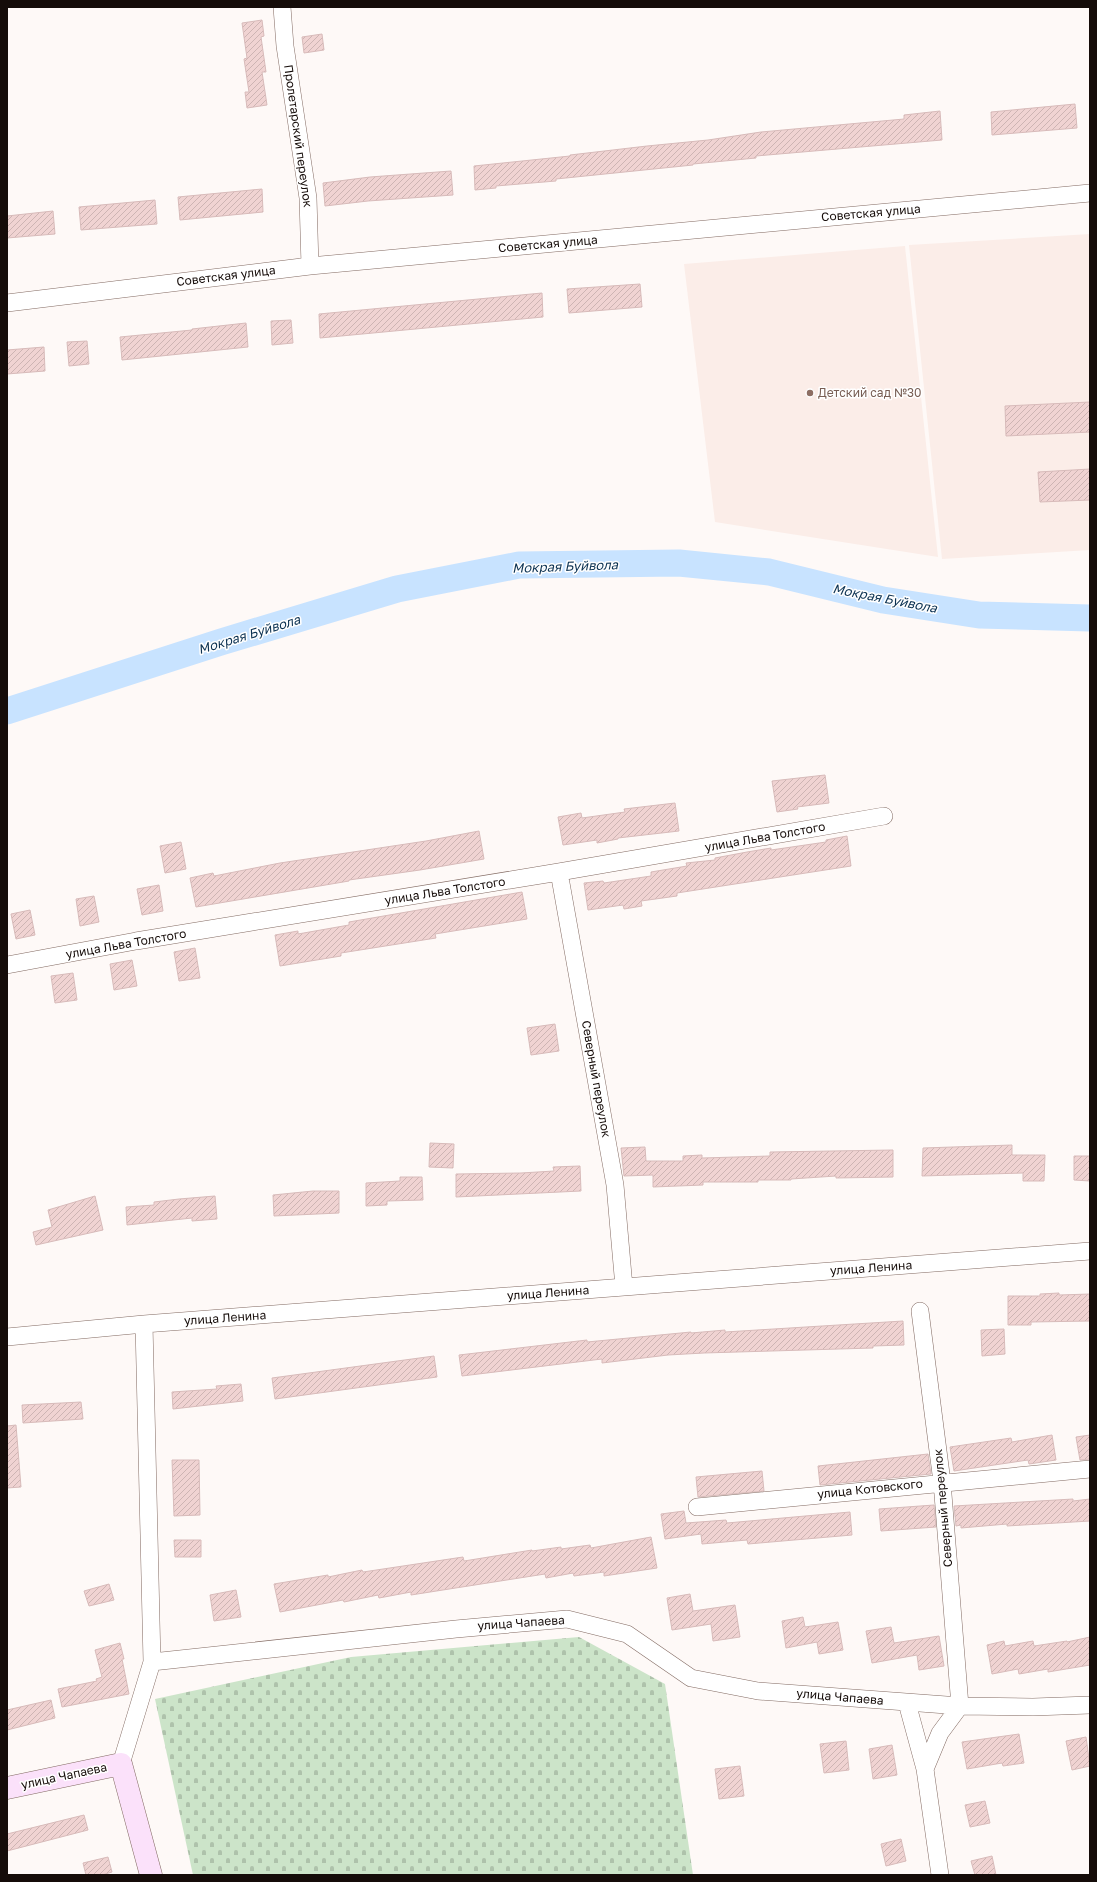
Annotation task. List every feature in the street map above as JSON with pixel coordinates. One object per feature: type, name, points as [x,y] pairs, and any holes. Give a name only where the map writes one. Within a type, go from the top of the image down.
[{"type":"main road","name":"улица Чапаева","points":[[7,1788],[122,1764]]},
{"type":"main road","points":[[122,1764],[152,1875]]},
{"type":"street","name":"Пролетарский переулок","points":[[282,7],[285,46],[308,198],[310,266]]},
{"type":"street","name":"Советская улица","points":[[7,303],[310,266],[1090,193]]},
{"type":"street","name":"улица Льва Толстого","points":[[7,965],[136,941],[559,872],[884,816]]},
{"type":"street","name":"Северный переулок","points":[[559,872],[615,1185],[624,1287]]},
{"type":"street","name":"улица Ленина","points":[[7,1337],[144,1324],[1090,1250]]},
{"type":"street","name":"Северный переулок","points":[[920,1311],[942,1482],[960,1706]]},
{"type":"street","points":[[122,1764],[152,1662],[144,1324]]},
{"type":"street","name":"улица Котовского","points":[[697,1507],[942,1482],[1090,1469]]},
{"type":"street","name":"улица Чапаева","points":[[152,1662],[456,1628],[567,1619],[627,1634],[691,1678],[758,1691],[960,1706],[1033,1707],[1090,1705]]},
{"type":"street","points":[[907,1703],[925,1769],[940,1875]]},
{"type":"street","points":[[925,1769],[940,1733],[960,1706]]},
{"type":"shaded area","points":[[1090,234],[1090,550],[942,559],[909,245]]},
{"type":"shaded area","name":"Детский сад №30","points":[[905,246],[938,557],[715,522],[684,264]]},
{"type":"green space","points":[[579,1637],[665,1684],[693,1875],[193,1875],[155,1699],[351,1657]]},
{"type":"building","points":[[262,20],[264,36],[261,37],[266,72],[262,72],[267,105],[247,108],[245,92],[249,92],[244,59],[247,58],[242,23]]},
{"type":"building","points":[[322,34],[324,50],[304,53],[302,37]]},
{"type":"building","points":[[1075,104],[1077,128],[992,135],[991,112]]},
{"type":"building","points":[[940,111],[942,140],[756,156],[756,158],[556,179],[556,181],[496,186],[496,188],[475,190],[474,166],[708,140],[761,132],[904,119],[904,115]]},
{"type":"building","points":[[451,171],[453,195],[368,201],[325,206],[323,183],[370,177]]},
{"type":"building","points":[[262,189],[263,212],[180,220],[178,197]]},
{"type":"building","points":[[155,200],[157,224],[81,230],[79,207]]},
{"type":"building","points":[[53,211],[55,234],[7,238],[7,216]]},
{"type":"building","points":[[640,284],[642,307],[569,313],[567,289]]},
{"type":"building","points":[[542,293],[543,317],[320,338],[319,314]]},
{"type":"building","points":[[291,320],[293,343],[272,345],[271,321]]},
{"type":"building","points":[[246,323],[248,347],[122,360],[120,337]]},
{"type":"building","points":[[87,341],[89,364],[69,366],[67,342]]},
{"type":"building","points":[[44,347],[45,371],[7,374],[7,350]]},
{"type":"building","points":[[1090,402],[1090,432],[1006,436],[1005,406]]},
{"type":"building","points":[[1090,469],[1090,500],[1040,502],[1038,472]]},
{"type":"building","points":[[825,775],[829,803],[797,807],[798,809],[777,812],[772,781]]},
{"type":"building","points":[[675,803],[679,831],[618,838],[597,843],[597,840],[563,845],[558,817],[581,813],[582,818],[625,812],[624,809]]},
{"type":"building","points":[[479,831],[484,859],[349,880],[196,907],[190,878],[213,873],[214,876],[280,863],[426,841]]},
{"type":"building","points":[[847,836],[851,866],[677,893],[677,896],[641,901],[642,906],[624,909],[623,905],[588,910],[584,883],[603,881],[604,883],[651,876],[651,872],[687,866],[686,863],[715,860],[715,858],[771,848],[771,850],[826,842],[826,840]]},
{"type":"building","points":[[181,842],[186,869],[165,873],[160,846]]},
{"type":"building","points":[[159,885],[163,911],[142,915],[137,889]]},
{"type":"building","points":[[522,892],[527,919],[435,934],[436,938],[341,953],[341,956],[280,966],[275,935],[298,931],[298,934],[349,925],[349,922]]},
{"type":"building","points":[[94,896],[99,922],[80,926],[76,899]]},
{"type":"building","points":[[30,910],[35,935],[16,939],[11,914]]},
{"type":"building","points":[[195,948],[200,978],[179,981],[174,952]]},
{"type":"building","points":[[132,960],[137,986],[114,990],[110,964]]},
{"type":"building","points":[[73,973],[77,1000],[55,1003],[51,976]]},
{"type":"building","points":[[555,1024],[559,1051],[531,1055],[527,1028]]},
{"type":"building","points":[[430,1143],[454,1144],[453,1168],[429,1167]]},
{"type":"building","points":[[1012,1145],[1012,1155],[1045,1155],[1044,1181],[1023,1181],[1023,1173],[922,1176],[923,1148]]},
{"type":"building","points":[[645,1147],[646,1161],[683,1161],[683,1156],[702,1155],[702,1158],[770,1156],[770,1152],[893,1150],[893,1177],[836,1178],[836,1176],[791,1180],[758,1180],[758,1182],[703,1182],[703,1185],[653,1187],[653,1175],[624,1176],[621,1148]]},
{"type":"building","points":[[1074,1156],[1090,1156],[1090,1181],[1074,1180]]},
{"type":"building","points":[[580,1166],[581,1191],[456,1197],[456,1174],[554,1171],[553,1167]]},
{"type":"building","points":[[400,1177],[422,1177],[423,1200],[387,1201],[387,1205],[366,1206],[366,1183],[400,1181]]},
{"type":"building","points":[[313,1191],[339,1191],[339,1213],[274,1216],[273,1195]]},
{"type":"building","points":[[95,1196],[103,1230],[36,1245],[33,1232],[52,1227],[48,1210]]},
{"type":"building","points":[[215,1196],[217,1219],[192,1221],[192,1218],[127,1225],[126,1207],[154,1205],[154,1202]]},
{"type":"building","points":[[1059,1293],[1059,1295],[1090,1294],[1090,1321],[1031,1322],[1031,1325],[1008,1325],[1008,1296],[1040,1296],[1040,1294]]},
{"type":"building","points":[[903,1321],[904,1345],[873,1346],[873,1348],[704,1353],[668,1355],[602,1363],[602,1359],[462,1376],[459,1355],[587,1340],[587,1342],[691,1332],[725,1330],[725,1332]]},
{"type":"building","points":[[1004,1329],[1005,1354],[982,1356],[981,1330]]},
{"type":"building","points":[[434,1356],[437,1377],[275,1399],[272,1378]]},
{"type":"building","points":[[241,1384],[243,1401],[173,1409],[172,1392],[217,1389],[216,1386]]},
{"type":"building","points":[[81,1402],[83,1419],[23,1423],[22,1405]]},
{"type":"building","points":[[16,1425],[21,1487],[7,1488],[7,1426]]},
{"type":"building","points":[[1052,1435],[1056,1460],[1029,1464],[1028,1460],[954,1471],[950,1447],[1011,1438],[1012,1442]]},
{"type":"building","points":[[1090,1435],[1090,1459],[1080,1460],[1076,1437]]},
{"type":"building","points":[[928,1454],[931,1474],[820,1485],[818,1466]]},
{"type":"building","points":[[172,1460],[199,1460],[200,1515],[174,1516]]},
{"type":"building","points":[[762,1471],[764,1491],[698,1497],[696,1477]]},
{"type":"building","points":[[1073,1499],[1073,1501],[1090,1499],[1090,1521],[1007,1526],[1007,1524],[961,1528],[961,1525],[956,1526],[954,1506]]},
{"type":"building","points":[[934,1505],[936,1527],[881,1531],[879,1509]]},
{"type":"building","points":[[684,1511],[686,1523],[726,1520],[727,1523],[850,1512],[852,1535],[748,1544],[747,1540],[702,1544],[701,1534],[665,1539],[661,1514]]},
{"type":"building","points":[[651,1537],[657,1568],[604,1576],[604,1572],[574,1576],[573,1573],[546,1578],[545,1574],[411,1595],[411,1592],[379,1598],[378,1595],[344,1602],[343,1600],[280,1612],[274,1584],[328,1575],[328,1577],[362,1570],[363,1572],[463,1557],[464,1561],[561,1547],[561,1549],[590,1545],[591,1548]]},
{"type":"building","points":[[174,1540],[201,1540],[201,1557],[175,1557]]},
{"type":"building","points":[[109,1584],[114,1600],[89,1606],[84,1591]]},
{"type":"building","points":[[236,1590],[241,1617],[214,1621],[210,1595]]},
{"type":"building","points":[[690,1594],[693,1611],[735,1605],[740,1637],[713,1641],[711,1624],[672,1630],[667,1598]]},
{"type":"building","points":[[803,1617],[805,1627],[838,1622],[843,1650],[819,1654],[817,1642],[786,1648],[782,1621]]},
{"type":"building","points":[[891,1627],[894,1643],[939,1636],[944,1666],[919,1670],[917,1655],[872,1663],[866,1631]]},
{"type":"building","points":[[1090,1637],[1090,1665],[1048,1672],[1048,1669],[1019,1674],[1018,1669],[992,1674],[987,1645],[1004,1641],[1005,1646],[1033,1641],[1034,1646],[1067,1642]]},
{"type":"building","points":[[120,1643],[129,1694],[62,1707],[58,1689],[97,1681],[96,1679],[102,1677],[95,1650]]},
{"type":"building","points":[[51,1700],[55,1718],[7,1730],[7,1710]]},
{"type":"building","points":[[1019,1734],[1024,1763],[1003,1766],[1002,1763],[967,1769],[962,1742]]},
{"type":"building","points":[[1086,1737],[1090,1766],[1072,1770],[1066,1741]]},
{"type":"building","points":[[846,1741],[849,1770],[824,1773],[820,1744]]},
{"type":"building","points":[[892,1745],[897,1775],[873,1779],[869,1749]]},
{"type":"building","points":[[740,1766],[744,1796],[719,1799],[715,1769]]},
{"type":"building","points":[[985,1801],[990,1823],[970,1827],[965,1805]]},
{"type":"building","points":[[84,1815],[88,1830],[7,1851],[7,1834]]},
{"type":"building","points":[[901,1839],[906,1861],[886,1866],[881,1844]]},
{"type":"building","points":[[992,1856],[996,1875],[975,1875],[971,1861]]},
{"type":"building","points":[[108,1857],[112,1872],[102,1875],[86,1875],[83,1863]]},
{"type":"waterway","name":"Мокрая Буйвола","points":[[7,711],[221,642],[397,589],[519,565],[679,563],[769,572],[883,600],[979,615],[1090,618]]},
{"type":"place","name":"Детский сад №30","points":[[810,393]]}]
